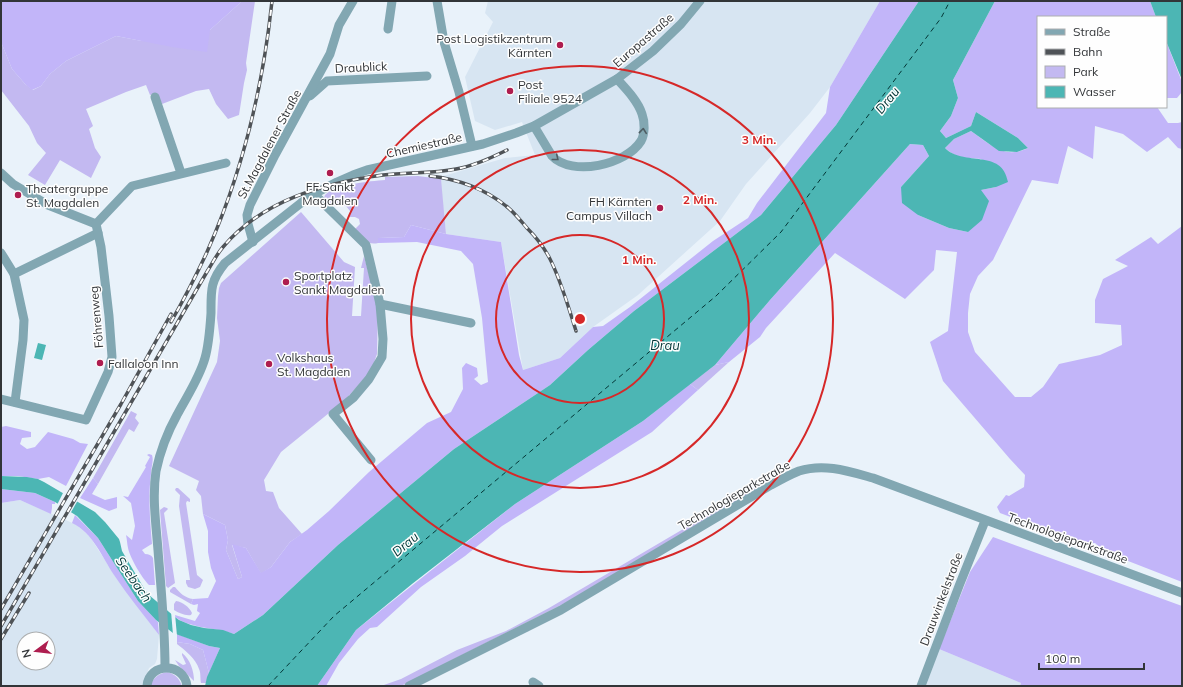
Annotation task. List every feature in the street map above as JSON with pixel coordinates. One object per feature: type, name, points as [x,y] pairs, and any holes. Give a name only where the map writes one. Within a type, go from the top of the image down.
[{"type":"street","name":"St.Magdalener Straße","points":[[253,242],[248,224],[248,209],[330,54],[339,25],[354,1]]},
{"type":"street","points":[[388,29],[392,1]]},
{"type":"street","name":"Chemiestraße","points":[[253,242],[314,194],[337,182],[368,170],[472,146],[459,92],[444,42],[437,1]]},
{"type":"street","name":"Europastraße","points":[[472,146],[534,126],[617,79],[652,51],[681,24],[700,1]]},
{"type":"street","name":"Draublick","points":[[304,101],[327,81],[427,76]]},
{"type":"street","name":"Europastraße","points":[[534,126],[552,156],[558,161],[586,167],[611,162],[623,156],[641,140],[644,119],[637,103],[617,79]]},
{"type":"street","points":[[154,97],[181,174]]},
{"type":"street","points":[[14,274],[97,228],[132,186],[226,163]]},
{"type":"street","points":[[1,173],[13,184],[48,205],[97,228]]},
{"type":"street","points":[[314,194],[366,245],[380,304],[383,338],[382,357],[370,379],[353,398],[333,414],[371,460]]},
{"type":"street","name":"Föhrenweg","points":[[1,399],[86,420],[108,372],[112,357],[101,247],[97,228]]},
{"type":"street","points":[[165,668],[165,643],[154,494],[156,472],[162,449],[172,425],[196,383],[205,359],[210,332],[210,298],[214,281],[219,270],[225,263],[253,242]]},
{"type":"street","points":[[1,253],[14,274],[24,320],[15,402]]},
{"type":"street","points":[[380,304],[471,323]]},
{"type":"street","name":"Technologieparkstraße","points":[[409,686],[561,610],[771,485],[810,468],[836,468],[852,472],[1182,593]]},
{"type":"street","name":"Drauwinkelstraße","points":[[921,686],[984,521]]},
{"type":"street","points":[[147,686],[147,682],[152,674],[165,668],[178,670],[190,685]]},
{"type":"shaded area","points":[[1,1],[241,1],[210,30],[207,52],[116,36],[66,61],[50,74],[41,86],[32,90],[12,69],[1,42]]},
{"type":"shaded area","points":[[488,1],[880,1],[830,87],[810,113],[746,184],[720,221],[638,295],[593,327],[560,358],[523,370],[501,242],[446,234],[440,177],[505,158],[535,155],[522,122],[495,130],[475,121],[465,77],[493,22],[485,13]]},
{"type":"shaded area","points":[[880,1],[919,1],[836,125],[761,215],[634,311],[550,385],[454,449],[338,545],[263,615],[234,634],[189,624],[175,617],[175,615],[195,621],[200,613],[197,611],[198,604],[191,604],[193,599],[208,598],[216,581],[211,568],[208,552],[208,531],[203,514],[225,525],[228,540],[226,550],[238,579],[242,577],[232,544],[246,548],[261,573],[271,567],[290,542],[329,511],[369,472],[427,423],[451,412],[463,389],[462,368],[466,363],[477,368],[478,376],[474,379],[481,385],[488,382],[482,318],[473,264],[461,251],[417,242],[378,243],[378,238],[404,237],[411,225],[446,234],[501,242],[519,355],[523,370],[560,358],[593,327],[603,326],[630,307],[713,241],[748,218],[757,203],[826,113],[830,87]]},
{"type":"shaded area","points":[[995,1],[1150,1],[1156,16],[1037,16],[1037,108],[1158,108],[1168,123],[1182,122],[1182,149],[1178,148],[1168,137],[1147,152],[1123,134],[1095,126],[1093,159],[1068,146],[1058,184],[1032,180],[993,260],[978,276],[970,294],[968,332],[975,352],[1015,397],[1031,397],[1043,387],[1059,364],[1100,355],[1122,345],[1121,325],[1095,323],[1095,300],[1103,279],[1128,266],[1115,260],[1151,237],[1158,244],[1182,226],[1182,582],[1105,552],[1095,543],[1079,543],[1000,513],[997,507],[1006,495],[1009,496],[1024,487],[1025,475],[943,381],[930,342],[948,331],[957,252],[936,250],[934,270],[905,299],[835,253],[766,328],[760,337],[729,362],[715,365],[770,300],[910,144],[923,145],[929,156],[901,187],[918,215],[949,228],[968,232],[981,190],[996,187],[981,159],[958,156],[949,152],[945,148],[954,139],[971,131],[991,145],[1004,151],[1012,152],[1028,148],[1018,138],[976,112],[971,126],[946,138],[940,131],[951,116],[958,98],[953,80]]},
{"type":"shaded area","points":[[1167,44],[1182,82],[1182,92],[1177,98],[1167,98]]},
{"type":"shaded area","points":[[690,384],[698,390],[652,432],[502,526],[465,556],[421,587],[377,627],[370,628],[358,639],[339,663],[326,686],[317,686],[356,630],[515,504],[643,421]]},
{"type":"shaded area","points":[[6,426],[31,432],[31,437],[22,438],[20,444],[27,449],[35,447],[48,432],[73,439],[80,443],[88,444],[66,486],[49,477],[38,479],[18,476],[1,476],[1,427]]},
{"type":"shaded area","points":[[147,455],[152,455],[153,460],[149,500],[152,544],[142,550],[145,554],[150,555],[153,558],[155,585],[149,585],[146,582],[129,552],[126,535],[132,540],[135,526],[131,503],[123,496],[128,497],[146,467],[145,466],[150,457]]},
{"type":"shaded area","points":[[93,478],[98,484],[92,494],[105,500],[117,497],[117,508],[109,511],[80,498]]},
{"type":"shaded area","points":[[1,489],[35,493],[55,502],[55,504],[52,504],[51,514],[20,500],[1,503]]},
{"type":"shaded area","points":[[20,500],[77,525],[90,537],[115,576],[159,635],[157,659],[155,664],[149,668],[143,684],[144,686],[1,686],[1,503]]},
{"type":"shaded area","points":[[75,515],[98,538],[138,601],[158,622],[159,635],[119,583],[91,539],[79,527],[72,523]]},
{"type":"shaded area","points":[[993,537],[1182,606],[1182,686],[1020,686],[1021,683],[939,649],[970,572]]},
{"type":"shaded area","points":[[177,634],[209,646],[220,648],[209,673],[203,650],[190,644],[177,642]]},
{"type":"shaded area","points":[[939,649],[1021,683],[1020,686],[926,686]]},
{"type":"green space","points":[[241,1],[255,1],[246,63],[247,70],[239,115],[228,119],[216,104],[209,89],[196,91],[162,104],[157,93],[150,95],[146,85],[86,109],[93,126],[89,129],[95,148],[101,157],[91,178],[60,160],[45,185],[28,175],[46,153],[37,143],[29,126],[1,90],[1,42],[12,69],[25,84],[33,90],[41,86],[50,74],[66,61],[116,36],[142,41],[210,30]]},
{"type":"green space","points":[[418,176],[441,179],[446,234],[411,225],[404,237],[379,238],[378,243],[374,244],[365,240],[355,229],[360,224],[359,219],[350,217],[350,211],[346,206],[334,206],[327,204],[324,198],[325,195],[330,192],[344,186],[385,180],[385,177]]},
{"type":"green space","points":[[301,212],[344,262],[355,267],[352,316],[361,316],[364,268],[361,268],[364,256],[378,309],[377,354],[371,371],[345,400],[281,452],[264,480],[266,491],[273,492],[279,508],[302,534],[290,542],[271,567],[261,574],[246,548],[232,545],[242,577],[238,579],[226,550],[228,540],[225,525],[203,514],[201,496],[196,490],[199,481],[169,466],[217,362],[220,341],[217,318],[218,296],[221,283]]},
{"type":"green space","points":[[729,362],[698,390],[690,384],[715,365]]},
{"type":"green space","points":[[131,411],[137,414],[135,418],[139,423],[134,432],[129,429],[98,484],[93,478]]},
{"type":"green space","points":[[758,485],[758,488],[567,602],[401,686],[381,686],[401,679],[457,650],[506,631],[549,608]]},
{"type":"green space","points":[[178,488],[190,499],[190,502],[187,501],[186,503],[197,575],[203,580],[200,587],[195,589],[188,587],[186,583],[186,580],[190,580],[179,506],[180,495],[175,490]]},
{"type":"green space","points":[[164,507],[168,509],[164,513],[175,583],[168,588],[166,586],[160,510]]},
{"type":"green space","points":[[173,587],[185,596],[193,599],[191,604],[170,592]]},
{"type":"green space","points":[[176,601],[181,602],[187,607],[192,613],[191,615],[184,615],[174,610],[174,604]]},
{"type":"green space","points":[[177,642],[190,644],[203,650],[209,673],[206,683],[201,683],[198,665],[190,655],[177,644]]},
{"type":"green space","points":[[182,653],[187,658],[191,666],[194,681],[175,660],[183,665],[186,664]]},
{"type":"green space","points":[[167,672],[176,677],[182,686],[150,686],[157,676]]},
{"type":"water","name":"Drau","points":[[919,1],[995,1],[953,80],[958,98],[951,116],[940,131],[946,138],[971,126],[976,112],[1018,138],[1028,148],[1017,152],[999,151],[971,131],[954,139],[945,148],[953,154],[962,157],[990,161],[998,165],[1004,172],[1008,182],[996,187],[981,190],[989,201],[982,220],[968,232],[949,228],[918,215],[902,203],[901,187],[929,156],[923,145],[910,144],[770,300],[715,365],[643,421],[515,504],[412,584],[356,630],[317,686],[205,686],[207,677],[220,648],[209,646],[173,633],[156,620],[138,601],[98,538],[77,516],[55,502],[35,493],[1,489],[1,476],[38,479],[95,512],[119,539],[122,551],[149,595],[179,620],[191,625],[223,630],[234,634],[263,615],[338,545],[454,449],[550,385],[634,311],[761,215],[836,125]]},
{"type":"water","points":[[1150,1],[1182,1],[1182,80],[1167,43],[1167,16],[1156,16]]},
{"type":"water","points":[[38,343],[46,345],[42,360],[34,358]]},
{"type":"pier","points":[[64,491],[78,500],[70,514],[57,505]]},
{"type":"pier","points":[[171,611],[175,614],[177,636],[173,635]]},
{"type":"ferry route","points":[[268,686],[334,616],[716,296],[781,232],[941,18],[950,1]]},
{"type":"railway","points":[[171,322],[207,252],[231,192],[241,161],[257,97],[272,1]]},
{"type":"railway","points":[[1,626],[213,261],[223,247],[239,231],[257,217],[276,206],[296,196],[317,189],[361,178],[383,175],[438,172],[463,168],[507,150]]},
{"type":"railway","points":[[430,176],[460,182],[480,190],[498,200],[514,213],[536,238],[549,257],[561,284],[576,331]]},
{"type":"railway","points":[[1,609],[121,404],[171,314]]},
{"type":"railway","points":[[1,639],[29,593]]},
{"type":"place","name":"Post Logistikzentrum Kärnten","points":[[560,45]]},
{"type":"place","name":"Post Filiale 9524","points":[[510,91]]},
{"type":"place","name":"FF Sankt Magdalen","points":[[330,173]]},
{"type":"place","name":"Theatergruppe St. Magdalen","points":[[18,195]]},
{"type":"place","name":"FH Kärnten Campus Villach","points":[[660,208]]},
{"type":"place","name":"Sportplatz Sankt Magdalen","points":[[286,282]]},
{"type":"place","name":"Fallaloon Inn","points":[[100,363]]},
{"type":"place","name":"Volkshaus St. Magdalen","points":[[269,364]]},
{"type":"water label","name":"Seebach","points":[[134,579]]}]
